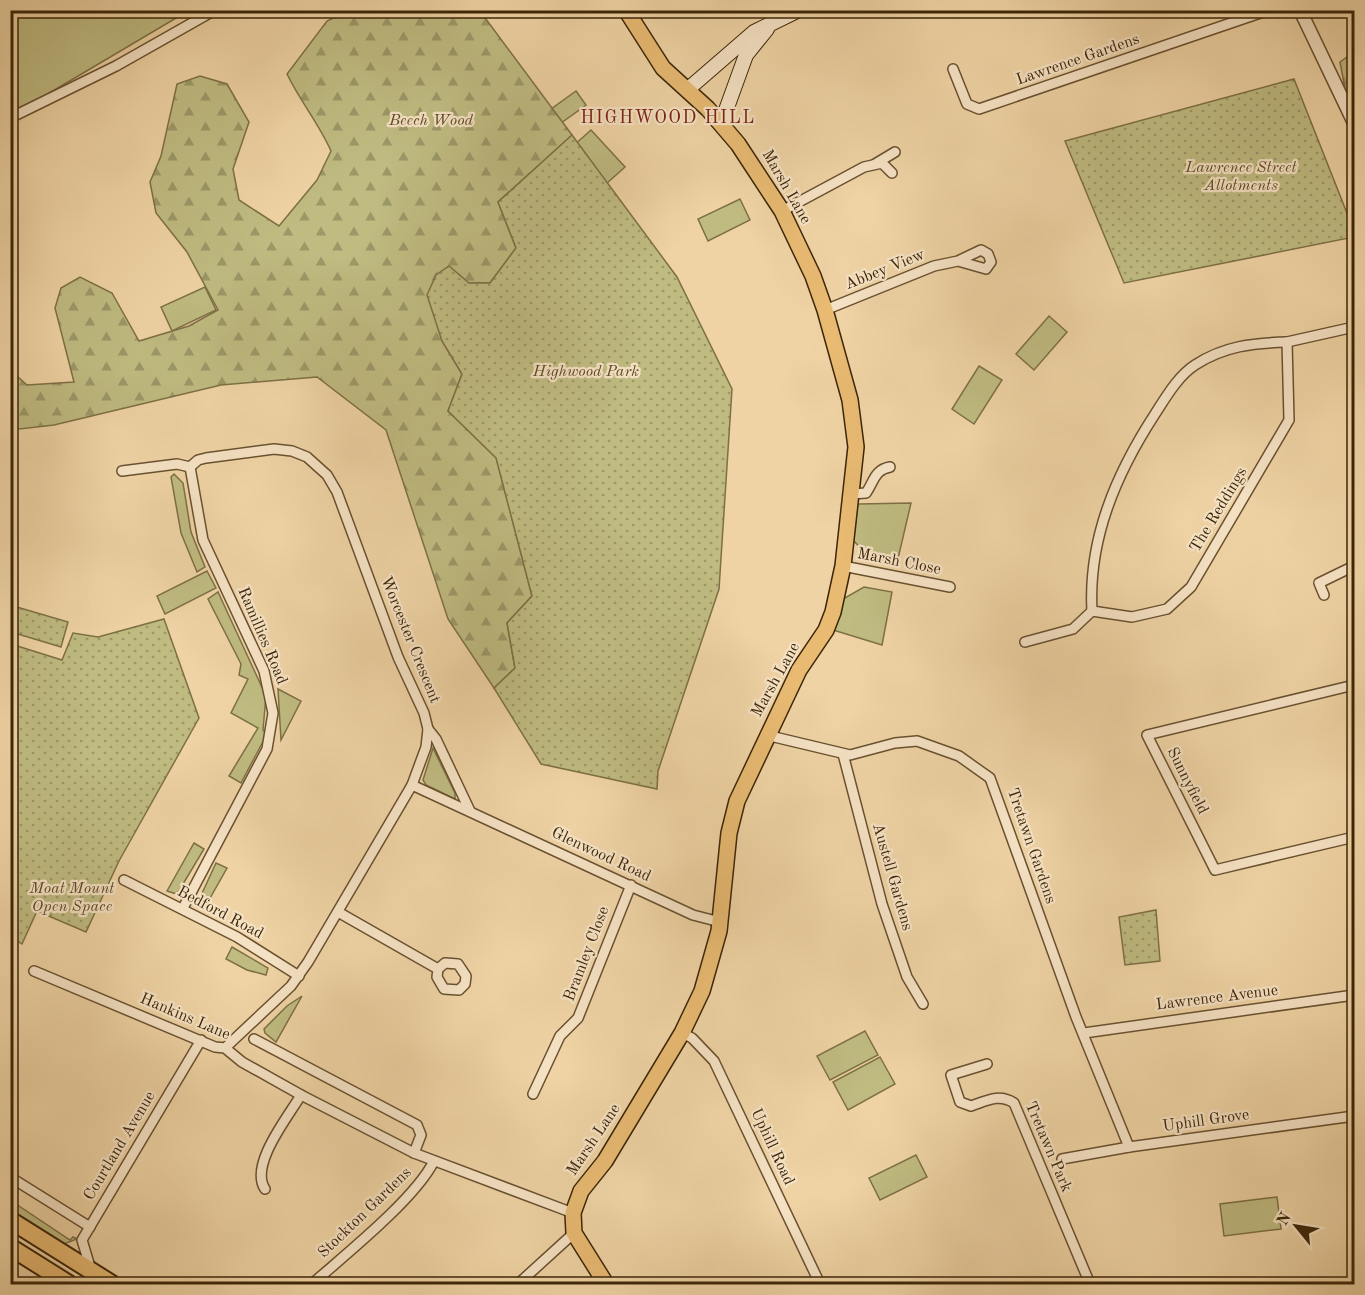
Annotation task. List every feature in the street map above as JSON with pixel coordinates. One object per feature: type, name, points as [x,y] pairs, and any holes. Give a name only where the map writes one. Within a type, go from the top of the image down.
[{"type":"highway","points":[[10,1220],[112,1284]]},
{"type":"highway","points":[[10,1247],[69,1284]]},
{"type":"main road","points":[[626,10],[653,54],[687,90],[754,32],[799,10]]},
{"type":"main road","points":[[721,124],[729,96],[746,55],[768,27]]},
{"type":"main road","name":"Marsh Lane","points":[[606,1284],[574,1233],[573,1213],[581,1191],[605,1161],[682,1033],[702,991],[720,922],[729,833],[737,801],[766,735],[799,670],[826,630],[833,612],[843,566],[856,429],[825,310],[813,276],[782,211],[753,164],[708,109],[687,90]]},
{"type":"main road","points":[[708,109],[729,96]]},
{"type":"street","points":[[10,118],[116,66],[215,10]]},
{"type":"street","name":"Lawrence Gardens","points":[[954,69],[967,104],[979,109],[1269,10]]},
{"type":"street","points":[[1300,10],[1354,123]]},
{"type":"street","points":[[782,211],[833,182],[895,152]]},
{"type":"street","points":[[874,164],[887,166],[892,173]]},
{"type":"street","name":"Abbey View","points":[[825,310],[934,266],[958,261]]},
{"type":"street","points":[[1025,642],[1073,629],[1092,611],[1090,578],[1111,493],[1135,444],[1170,390],[1193,366],[1222,350],[1253,343],[1287,342],[1354,327]]},
{"type":"street","name":"The Reddings","points":[[1092,611],[1132,617],[1167,609],[1191,587],[1289,420],[1287,342]]},
{"type":"street","name":"Worcester Crescent","points":[[190,467],[198,460],[206,458],[274,449],[292,451],[307,457],[327,475],[337,492],[398,657],[424,713],[428,729],[422,763],[412,785],[299,976],[225,1048]]},
{"type":"street","points":[[122,471],[177,464],[190,467]]},
{"type":"street","name":"Ramillies Road","points":[[183,909],[267,749],[273,713],[264,671],[203,540],[190,467]]},
{"type":"street","points":[[851,494],[866,493],[877,474],[882,469],[890,467]]},
{"type":"street","name":"Marsh Close","points":[[843,566],[950,587]]},
{"type":"street","points":[[1324,595],[1319,583],[1354,566]]},
{"type":"street","name":"Sunnyfield","points":[[1354,685],[1147,735],[1215,870],[1354,837]]},
{"type":"street","points":[[428,729],[436,739],[471,811]]},
{"type":"street","name":"Tretawn Gardens","points":[[766,735],[850,756],[896,743],[917,741],[959,756],[990,778],[1076,1017],[1129,1147]]},
{"type":"street","name":"Austell Gardens","points":[[843,754],[882,904],[906,977],[923,1004]]},
{"type":"street","name":"Glenwood Road","points":[[412,785],[693,915],[720,922]]},
{"type":"street","name":"Bedford Road","points":[[124,880],[237,937],[299,976]]},
{"type":"street","name":"Bramley Close","points":[[532,1094],[560,1036],[578,1018],[630,885]]},
{"type":"street","points":[[338,912],[438,969]]},
{"type":"street","name":"Hankins Lane","points":[[34,971],[215,1047],[225,1048],[242,1062],[301,1095],[434,1161],[573,1213]]},
{"type":"street","name":"Lawrence Avenue","points":[[1084,1033],[1354,995]]},
{"type":"street","name":"Uphill Road","points":[[682,1033],[692,1038],[714,1061],[820,1284]]},
{"type":"street","name":"Hankins Lane","points":[[254,1039],[417,1125],[421,1135],[414,1152]]},
{"type":"street","name":"Courtland Avenue","points":[[91,1271],[82,1240],[201,1040]]},
{"type":"street","name":"Tretawn Park","points":[[987,1064],[951,1075],[960,1102],[971,1107],[997,1097],[1006,1098],[1014,1103],[1090,1284]]},
{"type":"street","points":[[265,1189],[261,1176],[264,1159],[301,1095]]},
{"type":"street","name":"Uphill Grove","points":[[1062,1160],[1129,1147],[1354,1116]]},
{"type":"street","name":"Stockton Gardens","points":[[312,1284],[391,1211],[426,1174],[434,1161]]},
{"type":"street","points":[[10,1177],[90,1227]]},
{"type":"street","points":[[518,1284],[574,1233]]},
{"type":"green space","points":[[10,11],[188,11],[14,114],[10,111]]},
{"type":"green space","name":"Beech Wood","points":[[348,11],[480,11],[572,135],[498,202],[516,248],[490,283],[469,283],[442,341],[462,374],[448,411],[496,457],[532,596],[507,623],[515,668],[494,688],[448,619],[386,430],[317,377],[221,385],[54,425],[11,430],[10,370],[27,385],[74,382],[55,308],[61,288],[80,277],[112,293],[139,341],[189,326],[218,310],[187,252],[156,213],[150,182],[161,156],[177,84],[200,76],[227,84],[249,122],[233,169],[239,200],[279,226],[317,180],[331,151],[287,74],[327,21]]},
{"type":"green space","points":[[1354,52],[1354,123],[1348,105],[1340,62]]},
{"type":"green space","name":"Lawrence Street Allotments","points":[[1294,79],[1354,231],[1354,237],[1124,283],[1065,141]]},
{"type":"green space","points":[[576,91],[586,105],[557,126],[547,112]]},
{"type":"green space","points":[[591,130],[625,167],[606,184],[572,147]]},
{"type":"green space","name":"Highwood Park","points":[[572,135],[677,277],[732,389],[719,589],[658,771],[657,789],[541,764],[494,688],[515,668],[507,623],[532,596],[496,458],[448,411],[462,374],[442,341],[427,295],[436,275],[449,266],[469,283],[490,283],[516,248],[498,202]]},
{"type":"green space","points":[[740,199],[750,220],[708,241],[698,219]]},
{"type":"green space","points":[[205,287],[216,310],[172,331],[161,307]]},
{"type":"green space","points":[[1049,316],[1067,332],[1034,370],[1016,354]]},
{"type":"green space","points":[[979,366],[1002,380],[974,424],[952,409]]},
{"type":"green space","points":[[174,474],[183,483],[191,532],[205,567],[197,572],[181,533],[171,477]]},
{"type":"green space","points":[[911,503],[897,563],[870,558],[853,540],[858,504]]},
{"type":"green space","points":[[207,571],[216,588],[165,614],[157,596]]},
{"type":"green space","points":[[864,587],[892,592],[882,645],[833,630],[843,599]]},
{"type":"green space","points":[[218,592],[266,696],[263,730],[267,734],[241,783],[229,776],[258,728],[231,713],[248,679],[239,675],[241,664],[208,599]]},
{"type":"green space","points":[[10,605],[68,622],[61,647],[11,632]]},
{"type":"green space","name":"Moat Mount Open Space","points":[[164,619],[199,718],[119,861],[86,932],[37,911],[22,944],[10,936],[11,644],[62,660],[73,633],[98,637]]},
{"type":"green space","points":[[278,689],[301,701],[281,740]]},
{"type":"green space","points":[[433,748],[455,793],[455,799],[426,785],[423,780]]},
{"type":"green space","points":[[194,843],[204,849],[177,894],[167,891]]},
{"type":"green space","points":[[216,863],[227,868],[205,907],[198,902]]},
{"type":"green space","points":[[1156,910],[1160,961],[1125,965],[1119,917]]},
{"type":"green space","points":[[232,947],[268,968],[266,975],[247,970],[226,959]]},
{"type":"green space","points":[[302,996],[276,1042],[265,1033],[264,1029],[287,1006]]},
{"type":"green space","points":[[865,1031],[878,1055],[830,1080],[817,1056]]},
{"type":"green space","points":[[880,1057],[895,1084],[848,1110],[833,1082]]},
{"type":"green space","points":[[916,1155],[927,1177],[880,1200],[869,1178]]},
{"type":"green space","points":[[1277,1197],[1281,1229],[1224,1236],[1220,1204]]},
{"type":"green space","points":[[10,1200],[70,1240],[73,1237],[77,1239],[64,1244],[11,1211]]},
{"type":"district","name":"HIGHWOOD HILL","points":[[668,118]]}]
